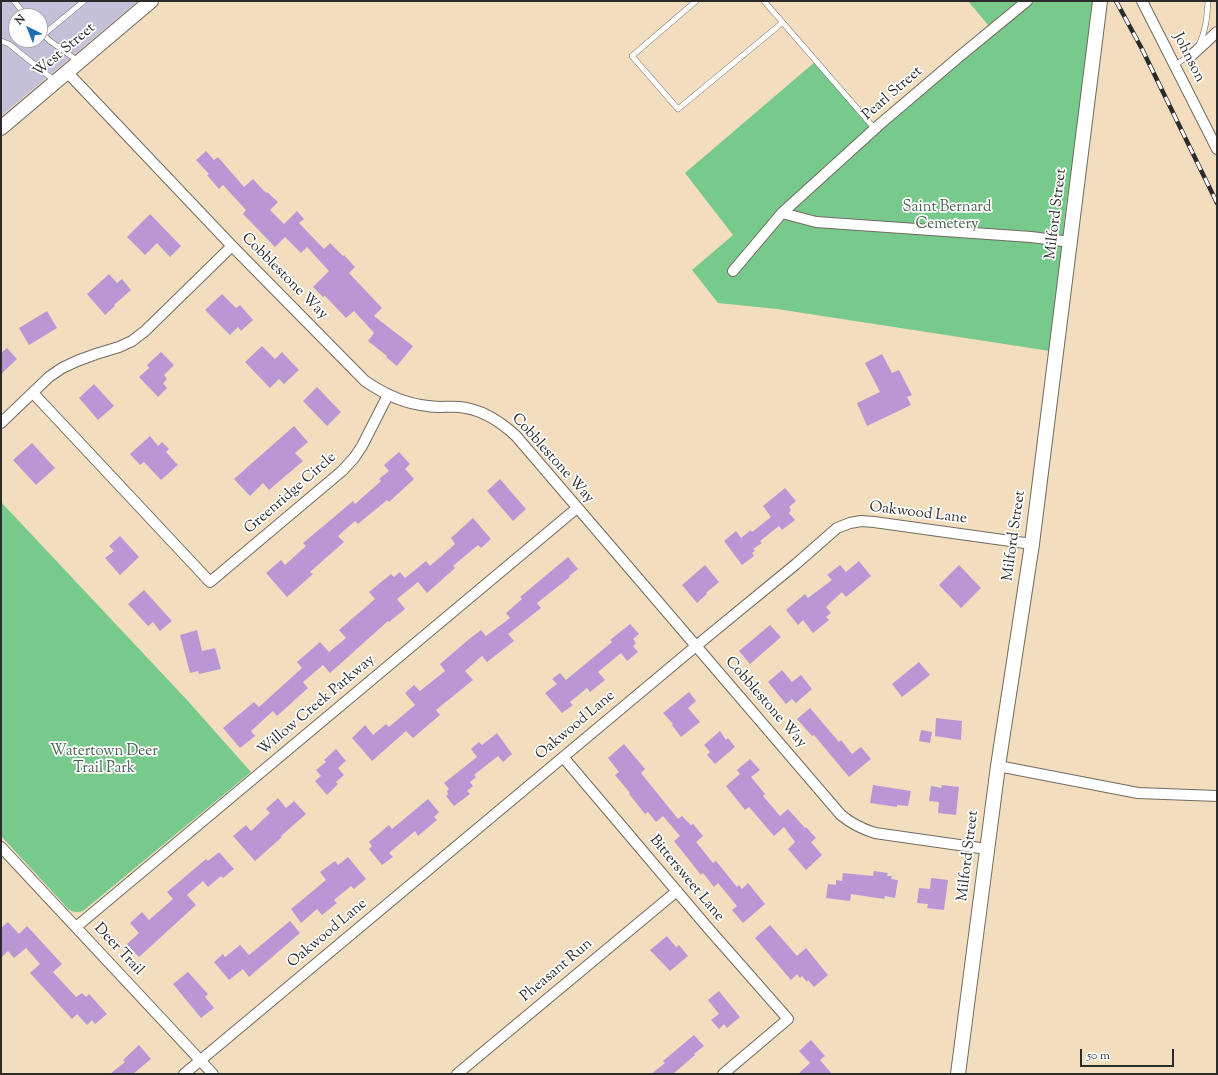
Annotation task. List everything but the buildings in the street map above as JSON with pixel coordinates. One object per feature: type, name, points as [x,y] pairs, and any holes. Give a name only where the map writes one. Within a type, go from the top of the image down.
[{"type":"main road","name":"West Street","points":[[1,128],[151,1]]},
{"type":"main road","name":"Milford Street","points":[[958,1074],[998,766],[1032,544],[1100,1]]},
{"type":"street","name":"Pearl Street","points":[[733,271],[782,213],[875,129],[1027,1]]},
{"type":"street","name":"Johnson","points":[[1142,1],[1217,150]]},
{"type":"street","points":[[1192,55],[1217,32]]},
{"type":"street","name":"Cobblestone Way","points":[[61,77],[361,376],[376,388],[388,395],[408,403],[428,407],[460,407],[477,411],[491,417],[516,436],[841,815],[852,824],[863,830],[875,833],[987,849]]},
{"type":"street","points":[[782,213],[816,222],[1031,237],[1071,242]]},
{"type":"street","points":[[1,423],[49,377],[62,368],[83,358],[119,347],[145,331],[232,246]]},
{"type":"street","name":"Greenridge Circle","points":[[33,393],[210,582],[342,471],[354,458],[362,446],[388,395]]},
{"type":"street","name":"Willow Creek Parkway","points":[[76,927],[577,508]]},
{"type":"street","name":"Oakwood Lane","points":[[184,1074],[796,564],[837,528],[861,521],[874,522],[1032,544]]},
{"type":"street","name":"Bittersweet Lane","points":[[563,757],[676,891],[788,1019],[723,1074]]},
{"type":"street","points":[[998,766],[1138,793],[1217,796]]},
{"type":"street","name":"Deer Trail","points":[[1,847],[213,1074]]},
{"type":"street","name":"Pheasant Run","points":[[457,1074],[676,891]]},
{"type":"lane","points":[[48,29],[84,1]]},
{"type":"lane","points":[[696,1],[632,56],[678,109],[782,23]]},
{"type":"lane","points":[[764,1],[875,129]]},
{"type":"lane","points":[[1174,65],[1192,55],[1198,46],[1204,34],[1208,1]]},
{"type":"lane","points":[[48,39],[79,62]]},
{"type":"lane","points":[[1,41],[9,44],[61,77]]},
{"type":"shaded area","points":[[1,1],[138,1],[1,116]]},
{"type":"green space","name":"Saint Bernard Cemetery","points":[[968,1],[1093,1],[1080,113],[1066,207],[1050,351],[777,309],[718,303],[692,270],[733,235],[685,173],[816,61],[871,126],[988,25]]},
{"type":"green space","name":"Watertown Deer Trail Park","points":[[1,502],[187,700],[251,772],[83,911],[79,912],[71,911],[1,836]]},
{"type":"railway","points":[[1116,1],[1142,49],[1217,203]]}]
